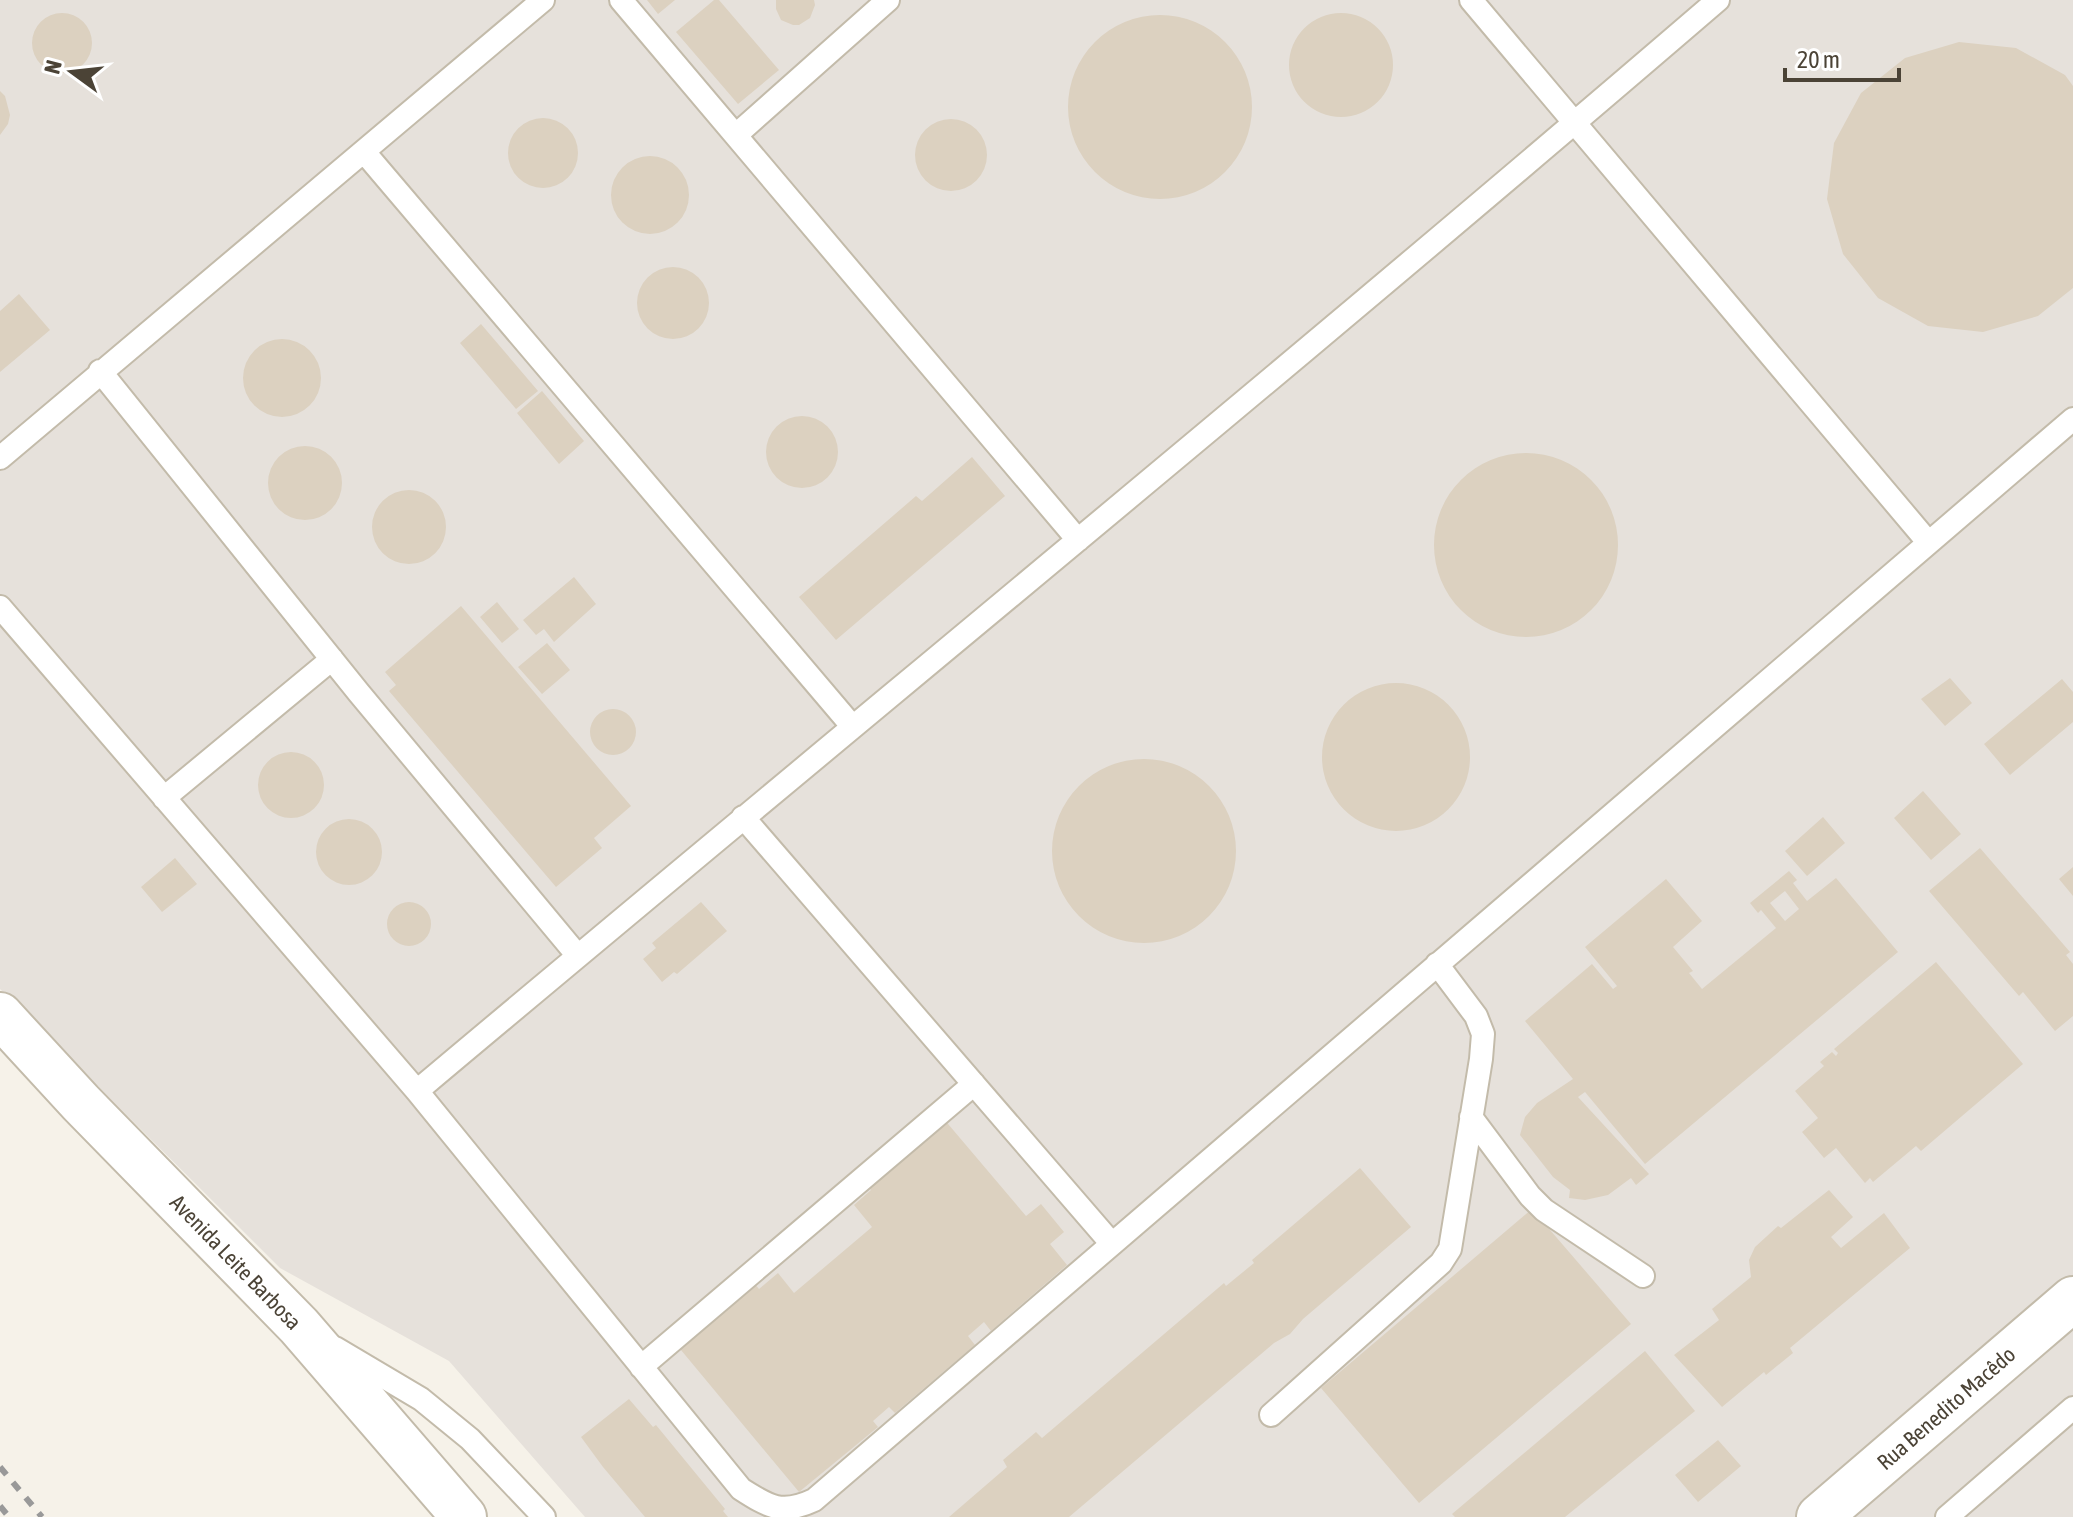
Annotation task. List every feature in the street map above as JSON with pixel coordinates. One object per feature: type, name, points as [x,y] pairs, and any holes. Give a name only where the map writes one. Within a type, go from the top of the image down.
[{"type":"street","name":"Avenida Leite Barbosa","points":[[0,1015],[81,1103],[299,1326],[464,1517]]},
{"type":"street","name":"Rua Benedito Macêdo","points":[[1819,1517],[2073,1299]]},
{"type":"lane","points":[[0,458],[543,0]]},
{"type":"lane","points":[[621,0],[1078,540]]},
{"type":"lane","points":[[736,135],[888,0]]},
{"type":"lane","points":[[1471,0],[1928,542]]},
{"type":"lane","points":[[417,1091],[1078,540],[1718,0]]},
{"type":"lane","points":[[365,153],[852,726]]},
{"type":"lane","points":[[100,371],[332,659],[578,956]]},
{"type":"lane","points":[[0,607],[417,1091],[741,1489],[762,1503],[780,1509],[796,1508],[814,1500],[2073,419]]},
{"type":"lane","points":[[164,798],[332,659]]},
{"type":"lane","points":[[743,817],[1112,1244]]},
{"type":"lane","points":[[1271,1415],[1441,1263],[1450,1249],[1483,1034],[1476,1016],[1437,964]]},
{"type":"lane","points":[[641,1367],[974,1084]]},
{"type":"lane","points":[[1471,1117],[1544,1210],[1643,1276]]},
{"type":"lane","points":[[299,1326],[421,1399],[470,1439],[544,1517]]},
{"type":"lane","points":[[1947,1517],[2073,1408]]},
{"type":"shaded area","points":[[0,0],[2073,0],[2073,1517],[585,1517],[449,1361],[280,1268],[0,989]]},
{"type":"building","points":[[647,0],[675,0],[658,14]]},
{"type":"building","points":[[714,0],[719,0],[779,70],[738,104],[676,32]]},
{"type":"building","points":[[776,0],[814,0],[815,5],[810,18],[793,25],[781,20]]},
{"type":"building","points":[[62,13],[83,22],[92,43],[83,64],[62,73],[41,64],[32,43],[41,22]]},
{"type":"building","points":[[1341,13],[1361,17],[1378,28],[1389,45],[1393,65],[1389,85],[1378,102],[1361,113],[1341,117],[1321,113],[1304,102],[1293,85],[1289,65],[1293,45],[1304,28],[1321,17]]},
{"type":"building","points":[[1160,15],[1195,22],[1225,42],[1245,72],[1252,107],[1245,142],[1225,172],[1195,192],[1160,199],[1125,192],[1095,172],[1075,142],[1068,107],[1075,72],[1095,42],[1125,22]]},
{"type":"building","points":[[1959,42],[2016,48],[2065,75],[2073,86],[2073,288],[2038,316],[1983,332],[1928,326],[1878,298],[1843,254],[1827,199],[1834,143],[1861,93],[1905,58]]},
{"type":"building","points":[[0,91],[5,96],[10,115],[0,135]]},
{"type":"building","points":[[543,118],[562,124],[572,134],[578,153],[572,172],[562,182],[543,188],[524,182],[514,172],[508,153],[514,134],[524,124]]},
{"type":"building","points":[[951,119],[971,125],[981,135],[987,155],[981,175],[971,185],[951,191],[931,185],[921,175],[915,155],[921,135],[931,125]]},
{"type":"building","points":[[650,156],[665,159],[682,173],[689,195],[686,210],[672,227],[650,234],[635,231],[618,217],[611,195],[614,180],[628,163]]},
{"type":"building","points":[[673,267],[693,273],[703,283],[709,303],[703,323],[693,333],[673,339],[653,333],[643,323],[637,303],[643,283],[653,273]]},
{"type":"building","points":[[19,294],[50,330],[0,372],[0,311]]},
{"type":"building","points":[[481,324],[538,391],[516,409],[460,343]]},
{"type":"building","points":[[282,339],[297,342],[310,350],[318,363],[321,378],[318,393],[310,406],[297,414],[282,417],[267,414],[254,406],[246,393],[243,378],[246,363],[254,350],[267,342]]},
{"type":"building","points":[[542,391],[584,441],[559,464],[517,413]]},
{"type":"building","points":[[802,416],[828,426],[838,452],[828,478],[802,488],[776,478],[766,452],[776,426]]},
{"type":"building","points":[[305,446],[319,449],[331,457],[339,469],[342,483],[339,497],[331,509],[319,517],[305,520],[291,517],[279,509],[271,497],[268,483],[271,469],[279,457],[291,449]]},
{"type":"building","points":[[1526,453],[1561,460],[1591,480],[1611,510],[1618,545],[1611,580],[1591,610],[1561,630],[1526,637],[1491,630],[1461,610],[1441,580],[1434,545],[1441,510],[1461,480],[1491,460]]},
{"type":"building","points":[[972,457],[1005,496],[836,640],[799,597],[916,496],[922,501]]},
{"type":"building","points":[[409,490],[430,496],[440,506],[446,527],[440,548],[430,558],[409,564],[388,558],[378,548],[372,527],[378,506],[388,496]]},
{"type":"building","points":[[574,577],[596,604],[554,642],[544,629],[536,635],[523,620]]},
{"type":"building","points":[[497,602],[519,629],[502,643],[480,617]]},
{"type":"building","points":[[461,606],[631,806],[594,838],[602,848],[556,887],[389,691],[396,685],[385,672]]},
{"type":"building","points":[[547,643],[570,670],[542,694],[518,667]]},
{"type":"building","points":[[1950,678],[1972,703],[1945,726],[1921,699]]},
{"type":"building","points":[[2062,679],[2073,692],[2073,722],[2010,775],[1984,744]]},
{"type":"building","points":[[1396,683],[1424,688],[1449,704],[1465,729],[1470,757],[1465,785],[1449,810],[1424,826],[1396,831],[1368,826],[1343,810],[1327,785],[1322,757],[1327,729],[1343,704],[1368,688]]},
{"type":"building","points":[[613,709],[629,716],[636,732],[629,748],[613,755],[597,748],[590,732],[597,716]]},
{"type":"building","points":[[297,752],[315,761],[322,772],[322,798],[315,809],[304,816],[285,818],[267,809],[260,798],[258,779],[267,761],[278,754]]},
{"type":"building","points":[[1144,759],[1179,766],[1209,786],[1229,816],[1236,851],[1229,886],[1209,916],[1179,936],[1144,943],[1109,936],[1079,916],[1059,886],[1052,851],[1059,816],[1079,786],[1109,766]]},
{"type":"building","points":[[1923,791],[1961,834],[1931,860],[1894,818]]},
{"type":"building","points":[[1823,817],[1845,843],[1807,876],[1785,851]]},
{"type":"building","points":[[349,819],[372,829],[382,852],[372,875],[349,885],[326,875],[316,852],[326,829]]},
{"type":"building","points":[[1980,848],[2070,952],[2066,955],[2073,964],[2073,1016],[2055,1031],[2023,992],[2019,996],[1929,891]]},
{"type":"building","points":[[175,858],[197,884],[162,912],[141,887]]},
{"type":"building","points":[[2073,867],[2073,896],[2059,879]]},
{"type":"building","points":[[1789,871],[1797,880],[1793,883],[1807,901],[1836,878],[1898,952],[1645,1164],[1585,1092],[1578,1097],[1649,1174],[1636,1185],[1631,1178],[1608,1195],[1585,1200],[1569,1198],[1570,1190],[1553,1177],[1520,1135],[1525,1117],[1537,1103],[1573,1079],[1525,1021],[1592,964],[1613,989],[1617,986],[1585,947],[1666,879],[1702,921],[1673,947],[1693,971],[1689,973],[1702,989],[1776,928],[1761,910],[1758,913],[1750,903]],"holes":[[[1785,891],[1799,909],[1785,921],[1770,903]]]},
{"type":"building","points":[[409,902],[424,909],[431,924],[424,939],[409,946],[394,939],[387,924],[394,909]]},
{"type":"building","points":[[701,902],[727,931],[677,974],[674,972],[662,982],[643,959],[656,948],[652,943]]},
{"type":"building","points":[[1936,962],[2023,1064],[1921,1151],[1916,1146],[1873,1182],[1870,1178],[1865,1183],[1836,1148],[1824,1158],[1802,1132],[1818,1118],[1795,1091],[1824,1066],[1820,1062],[1832,1052],[1836,1056],[1838,1053],[1834,1049]]},
{"type":"building","points":[[943,1118],[1026,1216],[1041,1204],[1064,1232],[1050,1244],[1067,1265],[991,1331],[984,1322],[968,1336],[975,1345],[895,1413],[889,1407],[873,1421],[878,1427],[799,1492],[676,1344],[753,1282],[759,1289],[778,1273],[794,1293],[872,1227],[854,1205],[871,1190],[866,1184]]},
{"type":"building","points":[[1360,1168],[1411,1227],[1303,1319],[1290,1334],[1274,1343],[1069,1517],[949,1517],[1007,1467],[1003,1460],[1036,1432],[1042,1438],[1224,1283],[1226,1286],[1254,1263],[1252,1260]]},
{"type":"building","points":[[1829,1190],[1853,1217],[1831,1237],[1841,1248],[1884,1213],[1910,1248],[1790,1348],[1793,1353],[1766,1375],[1764,1372],[1722,1407],[1674,1355],[1719,1320],[1712,1309],[1751,1277],[1749,1260],[1755,1247],[1778,1226],[1781,1228]]},
{"type":"building","points":[[1532,1209],[1631,1324],[1419,1503],[1321,1388]]},
{"type":"building","points":[[1645,1351],[1695,1411],[1565,1517],[1455,1517],[1452,1514]]},
{"type":"building","points":[[629,1399],[653,1427],[656,1425],[725,1509],[723,1511],[728,1517],[645,1517],[603,1467],[581,1437]]},
{"type":"building","points":[[1718,1440],[1741,1466],[1698,1502],[1675,1475]]},
{"type":"railway","points":[[0,1467],[42,1517]]},
{"type":"railway","points":[[0,1506],[9,1517]]}]
